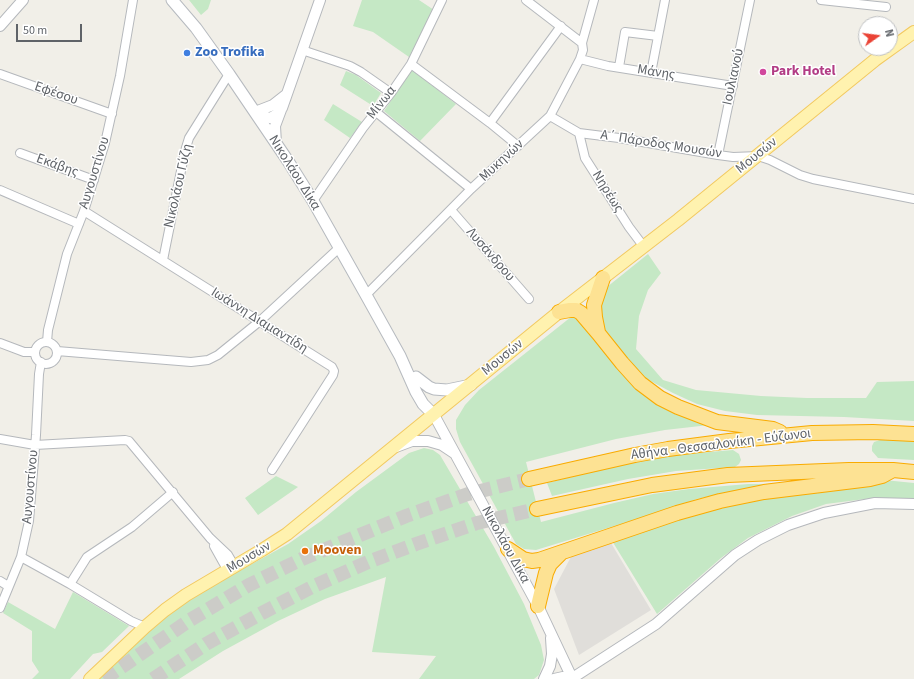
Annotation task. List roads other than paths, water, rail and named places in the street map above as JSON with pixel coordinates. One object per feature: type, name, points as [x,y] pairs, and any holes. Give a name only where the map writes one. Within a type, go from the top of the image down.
[{"type":"highway","points":[[598,333],[594,317],[594,305],[603,278]]},
{"type":"highway","points":[[559,312],[576,310],[581,313],[622,363],[649,390],[660,398],[678,407],[717,422],[773,429],[786,435]]},
{"type":"highway","name":"Αθήνα - Θεσσαλονίκη - Εύζωνοι","points":[[529,478],[668,449],[786,435],[873,432],[914,434]]},
{"type":"highway","points":[[508,549],[523,559],[532,561],[546,558],[677,512],[720,501],[764,492],[870,479],[882,476],[893,470]]},
{"type":"highway","points":[[537,509],[652,485],[728,475],[808,471],[893,470],[914,472]]},
{"type":"highway","points":[[538,606],[546,573],[550,564],[562,552]]},
{"type":"main road","name":"Νικολάου Δίκα","points":[[172,0],[196,28],[229,74],[313,201],[400,356],[416,392],[423,404],[434,415]]},
{"type":"main road","name":"Μουσών","points":[[90,679],[145,627],[186,595],[232,569],[287,534],[559,312],[758,156],[875,60],[914,32]]},
{"type":"main road","name":"Νικολάου Δίκα","points":[[400,356],[416,377],[428,399],[434,415]]},
{"type":"main road","points":[[416,377],[434,389],[447,390],[471,384]]},
{"type":"street","points":[[0,26],[23,0]]},
{"type":"street","name":"Αυγουστίνου","points":[[47,342],[48,330],[67,254],[84,211],[94,180],[112,114],[133,0]]},
{"type":"street","points":[[276,143],[275,126],[320,0]]},
{"type":"street","name":"Μίνωα","points":[[313,201],[342,157],[391,93],[411,64],[442,0]]},
{"type":"street","name":"Μυκηνών","points":[[366,295],[471,189],[550,116],[580,59],[583,50],[582,43],[594,0]]},
{"type":"street","points":[[651,72],[666,0]]},
{"type":"street","name":"Ιουλιανού","points":[[718,155],[750,0]]},
{"type":"street","points":[[827,0],[886,7]]},
{"type":"street","points":[[529,1],[582,43]]},
{"type":"street","points":[[490,123],[561,26]]},
{"type":"street","points":[[619,67],[625,32],[658,36]]},
{"type":"street","points":[[302,50],[350,66],[391,93]]},
{"type":"street","name":"Μάνης","points":[[580,59],[608,66],[733,86]]},
{"type":"street","points":[[411,64],[490,123],[518,146]]},
{"type":"street","name":"Εφέσου","points":[[0,74],[112,114]]},
{"type":"street","name":"Νικολάου Γύζη","points":[[163,260],[185,151],[189,138],[229,74]]},
{"type":"street","points":[[255,112],[273,105],[287,94]]},
{"type":"street","points":[[255,112],[265,118],[270,118],[277,114],[282,108]]},
{"type":"street","points":[[376,112],[471,189]]},
{"type":"street","name":"Α΄ Πάροδος Μουσών","points":[[550,116],[579,133],[619,138],[733,157],[758,156],[813,180],[914,199]]},
{"type":"street","name":"Νηρέως","points":[[579,133],[585,158],[629,227],[644,246]]},
{"type":"street","name":"Εκάβης","points":[[20,153],[94,180]]},
{"type":"street","points":[[0,190],[79,224]]},
{"type":"street","name":"Λυσάνδρου","points":[[451,210],[529,299]]},
{"type":"street","name":"Ιωάννη Διαμαντίδη","points":[[84,211],[332,367],[334,371],[333,375],[272,470]]},
{"type":"street","points":[[57,351],[191,362],[208,360],[218,355],[260,321],[339,248]]},
{"type":"street","points":[[47,342],[53,345],[57,351],[55,358],[51,362],[41,362],[37,358],[35,352],[38,346],[47,342]]},
{"type":"street","points":[[0,343],[24,352],[35,352]]},
{"type":"street","name":"Αυγουστίνου","points":[[0,608],[20,557],[29,521],[41,362]]},
{"type":"street","name":"Νικολάου Δίκα","points":[[434,415],[538,606],[572,679]]},
{"type":"street","points":[[0,439],[35,445],[129,441],[173,492],[210,538],[232,569]]},
{"type":"street","points":[[392,449],[404,444],[420,441],[435,443],[455,453]]},
{"type":"street","points":[[70,584],[87,556],[132,527],[173,492]]},
{"type":"street","points":[[554,679],[563,676],[572,679],[656,624],[735,555],[758,540],[788,526],[824,513],[875,504],[914,504]]},
{"type":"street","points":[[20,557],[70,584],[131,621],[145,627]]},
{"type":"street","points":[[0,581],[8,586]]},
{"type":"street","points":[[544,679],[550,666],[552,654],[552,641],[549,628]]},
{"type":"tunnel","points":[[104,679],[190,620],[249,585],[302,559],[406,516],[468,494],[529,479]]},
{"type":"tunnel","points":[[153,679],[206,644],[262,613],[314,586],[368,562],[477,523],[537,509]]},
{"type":"place","name":"Zoo Trofika","points":[[187,53]]},
{"type":"place","name":"Park Hotel","points":[[763,72]]},
{"type":"place","name":"Mooven","points":[[305,551]]}]
